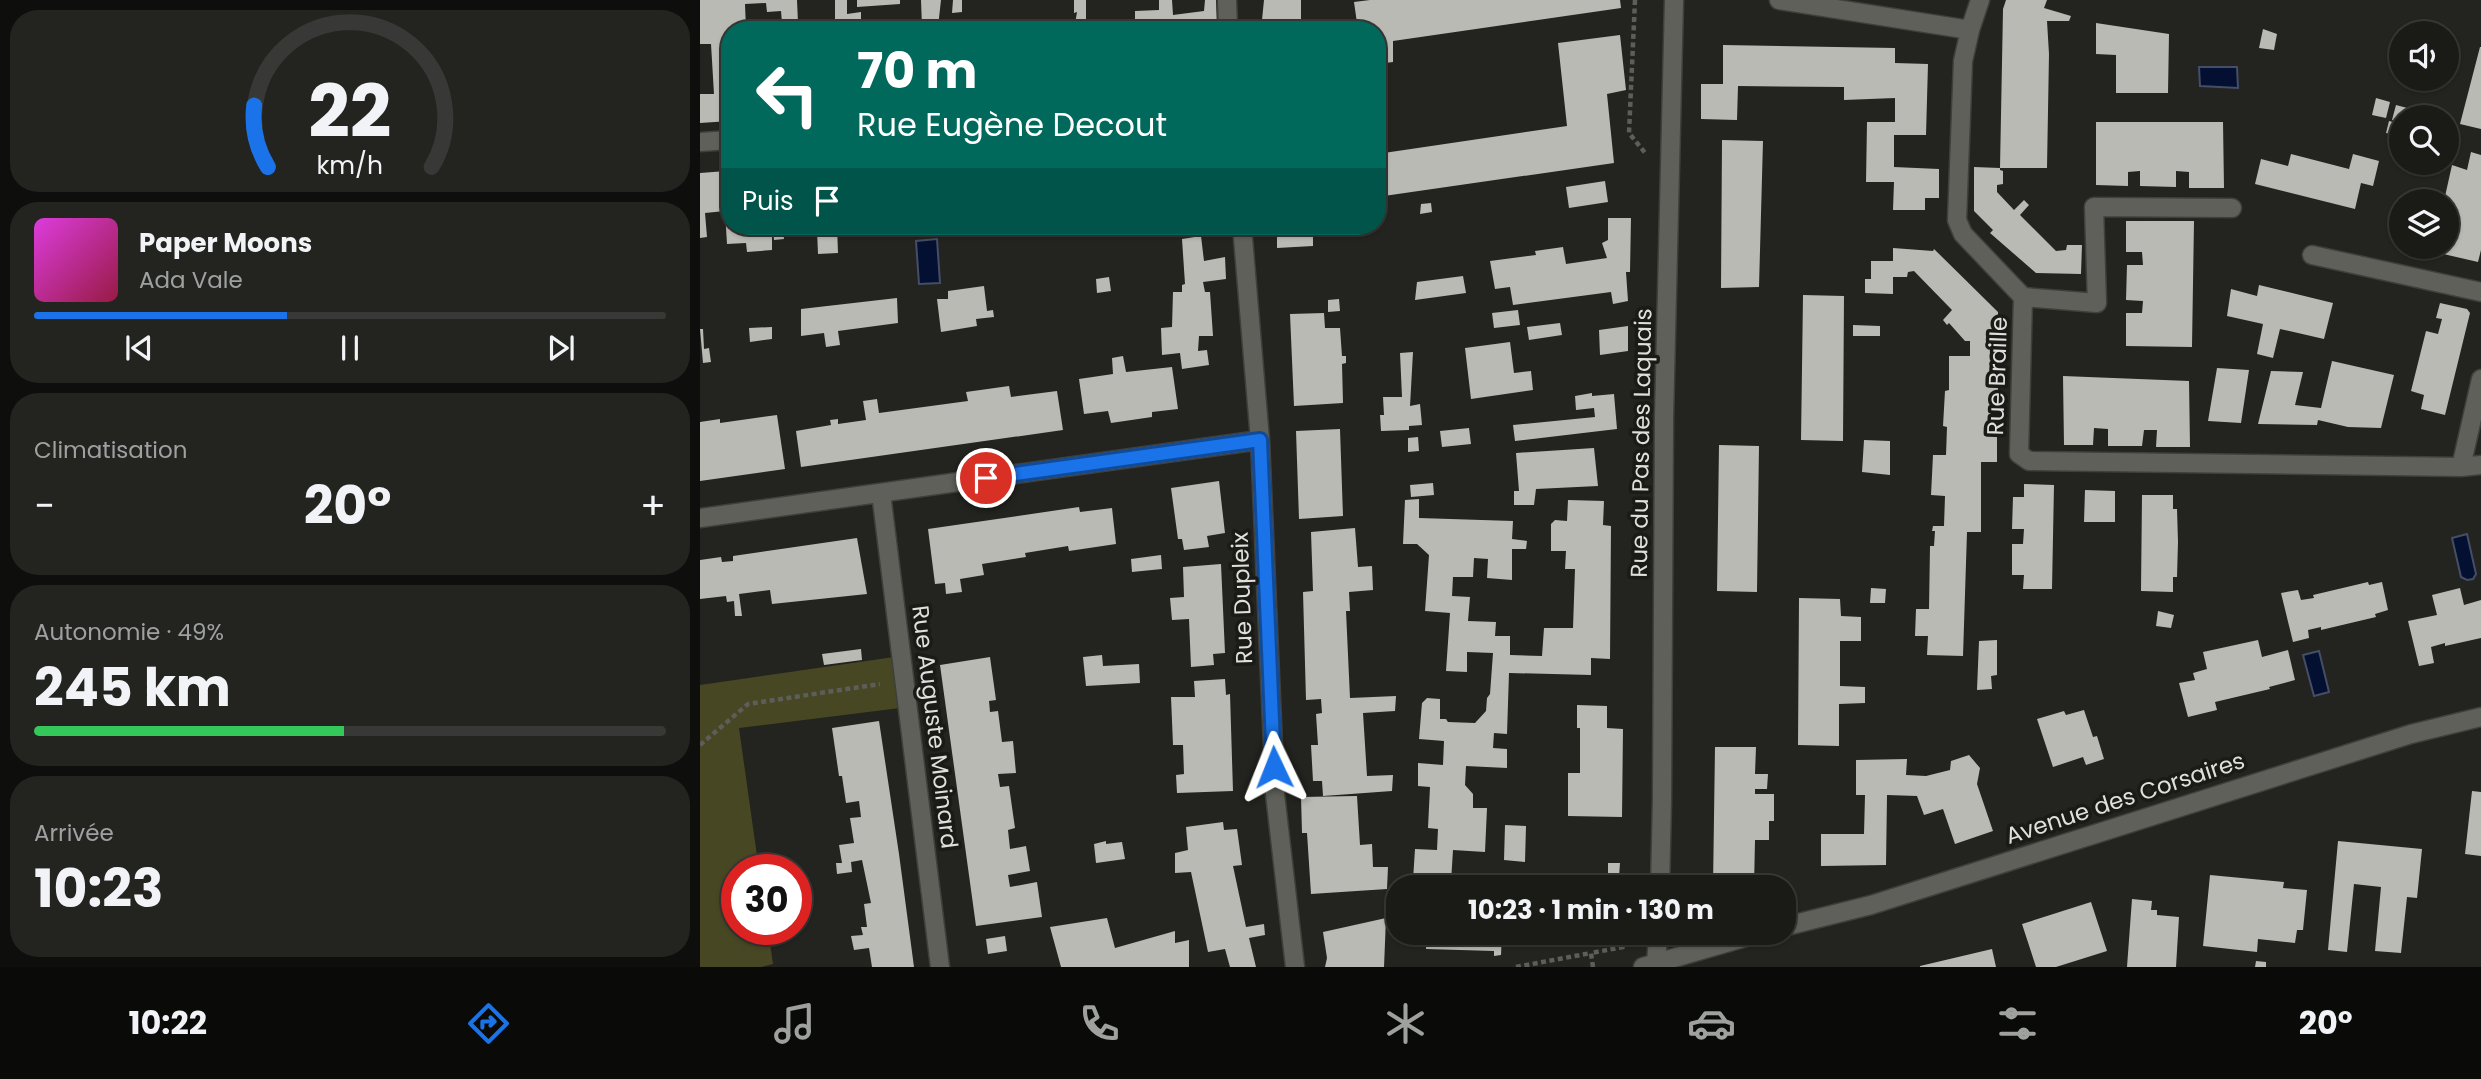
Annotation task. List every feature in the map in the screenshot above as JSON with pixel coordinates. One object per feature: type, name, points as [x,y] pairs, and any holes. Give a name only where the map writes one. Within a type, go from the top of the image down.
[{"type":"street","points":[[1227,0],[1228,21]]},
{"type":"street","name":"Rue du Pas des Laquais","points":[[1660,875],[1664,418],[1674,0]]},
{"type":"street","points":[[1779,0],[1970,30]]},
{"type":"street","name":"Rue Braille","points":[[1980,0],[1963,61],[1958,220],[1963,234],[2023,297],[2019,454],[2029,461],[2461,467],[2481,465]]},
{"type":"street","points":[[700,142],[721,141]]},
{"type":"street","points":[[2023,297],[2097,303],[2094,206],[2232,208]]},
{"type":"street","name":"Rue Dupleix","points":[[1243,235],[1260,440],[1275,794],[1295,967]]},
{"type":"street","points":[[2312,255],[2481,292]]},
{"type":"street","points":[[2461,467],[2481,379]]},
{"type":"street","points":[[700,518],[1260,440]]},
{"type":"street","name":"Rue Auguste Moinard","points":[[881,493],[940,967]]},
{"type":"street","name":"Avenue des Corsaires","points":[[1796,924],[1871,905],[2411,734],[2481,717]]},
{"type":"street","points":[[1655,945],[1651,966],[1720,945]]},
{"type":"path","points":[[700,746],[748,704],[905,681]]},
{"type":"path","points":[[1516,967],[1623,947]]},
{"type":"path","points":[[1591,953],[1592,967]]},
{"type":"shaded area","points":[[901,656],[908,707],[739,728],[757,854],[721,854],[721,945],[770,945],[773,964],[761,967],[700,967],[700,685]]},
{"type":"water","points":[[2199,67],[2237,67],[2238,88],[2200,86]]},
{"type":"water","points":[[937,239],[940,283],[919,284],[916,241]]},
{"type":"water","points":[[2467,534],[2476,574],[2473,579],[2467,580],[2461,577],[2452,538]]},
{"type":"water","points":[[2319,651],[2329,692],[2314,696],[2303,655]]},
{"type":"building","points":[[700,0],[797,0],[798,21],[782,21],[781,11],[767,12],[766,3],[745,4],[746,21],[721,21],[721,122],[700,123],[700,94],[714,94],[711,44],[700,44]]},
{"type":"building","points":[[835,0],[847,0],[847,14],[861,12],[861,21],[835,21]]},
{"type":"building","points":[[857,0],[900,0],[900,4],[857,7]]},
{"type":"building","points":[[921,0],[941,0],[939,21],[922,21]]},
{"type":"building","points":[[953,0],[962,0],[962,12],[952,13]]},
{"type":"building","points":[[1074,0],[1086,0],[1086,21],[1076,21],[1077,12],[1074,13]]},
{"type":"building","points":[[1159,0],[1172,0],[1173,15],[1204,11],[1205,0],[1216,0],[1217,21],[1135,21],[1135,11],[1159,10]]},
{"type":"building","points":[[1264,0],[1301,0],[1301,21],[1262,21]]},
{"type":"building","points":[[1620,0],[1621,8],[1393,41],[1393,62],[1386,63],[1386,21],[1357,21],[1354,2]]},
{"type":"building","points":[[2006,0],[2047,0],[2044,8],[2071,16],[2069,21],[2047,21],[2047,168],[2000,168],[2003,9]]},
{"type":"building","points":[[2096,23],[2169,34],[2168,93],[2116,93],[2116,55],[2096,54]]},
{"type":"building","points":[[2263,29],[2277,34],[2274,50],[2259,48]]},
{"type":"building","points":[[1620,35],[1626,90],[1607,94],[1614,163],[1386,196],[1386,153],[1567,126],[1558,43]]},
{"type":"building","points":[[1723,45],[1895,48],[1895,63],[1928,64],[1926,135],[1894,135],[1894,167],[1939,169],[1939,198],[1925,198],[1925,210],[1893,210],[1894,182],[1866,182],[1867,122],[1895,122],[1895,98],[1844,100],[1844,87],[1738,86],[1737,120],[1701,119],[1701,84],[1723,84]]},
{"type":"building","points":[[2481,47],[2481,129],[2460,124]]},
{"type":"building","points":[[2376,98],[2390,102],[2386,118],[2372,115]]},
{"type":"building","points":[[2096,122],[2223,122],[2224,188],[2189,188],[2189,172],[2176,171],[2176,187],[2140,186],[2140,171],[2128,172],[2128,186],[2096,185]]},
{"type":"building","points":[[1722,140],[1763,141],[1759,287],[1721,288]]},
{"type":"building","points":[[2471,152],[2481,155],[2481,250],[2478,262],[2459,258],[2459,189],[2447,189],[2450,175],[2459,175],[2459,167],[2467,170]]},
{"type":"building","points":[[2291,154],[2349,169],[2353,154],[2379,161],[2373,186],[2361,183],[2355,209],[2255,184],[2261,159],[2288,166]]},
{"type":"building","points":[[1974,167],[2000,168],[2003,171],[2003,184],[1997,185],[1997,192],[2014,210],[2024,200],[2029,205],[2020,215],[2056,251],[2066,250],[2067,245],[2082,245],[2081,274],[2036,273],[1990,233],[1993,230],[1974,211]]},
{"type":"building","points":[[721,171],[721,211],[705,213],[707,237],[700,238],[700,173]]},
{"type":"building","points":[[1605,181],[1608,202],[1569,208],[1566,187]]},
{"type":"building","points":[[1431,203],[1432,212],[1420,214],[1421,204]]},
{"type":"building","points":[[1608,218],[1631,218],[1630,272],[1626,272],[1628,301],[1613,304],[1611,292],[1513,305],[1510,287],[1495,289],[1490,261],[1536,255],[1535,251],[1563,247],[1566,264],[1607,258],[1602,243],[1608,240]]},
{"type":"building","points":[[2126,221],[2194,221],[2192,347],[2126,346],[2126,313],[2142,313],[2143,301],[2126,300],[2127,265],[2143,265],[2142,252],[2126,252]]},
{"type":"building","points":[[726,235],[772,235],[772,250],[747,252],[746,243],[727,244]]},
{"type":"building","points":[[774,235],[784,235],[784,239],[774,240]]},
{"type":"building","points":[[817,235],[837,235],[838,253],[818,254]]},
{"type":"building","points":[[1277,235],[1313,235],[1313,246],[1277,248]]},
{"type":"building","points":[[1201,236],[1204,261],[1225,257],[1226,279],[1203,282],[1205,292],[1210,292],[1213,336],[1199,336],[1198,351],[1207,350],[1209,365],[1182,369],[1180,353],[1162,355],[1161,328],[1172,327],[1173,292],[1182,292],[1182,285],[1185,284],[1182,239]]},
{"type":"building","points":[[1893,248],[1934,249],[1998,312],[1998,392],[1992,392],[1992,428],[1997,428],[1997,462],[1981,462],[1981,532],[1967,532],[1963,656],[1927,655],[1928,636],[1915,636],[1916,609],[1929,609],[1930,546],[1934,546],[1935,531],[1932,531],[1933,526],[1944,526],[1945,496],[1931,495],[1933,455],[1946,455],[1947,427],[1943,426],[1945,391],[1949,390],[1949,356],[1970,356],[1970,341],[1965,341],[1943,320],[1952,310],[1914,271],[1908,272],[1907,277],[1893,277],[1893,294],[1865,293],[1865,279],[1871,279],[1871,261],[1893,261]]},
{"type":"building","points":[[1463,276],[1466,293],[1415,300],[1417,282]]},
{"type":"building","points":[[1109,277],[1111,291],[1097,293],[1096,279]]},
{"type":"building","points":[[2259,285],[2333,303],[2324,339],[2280,329],[2273,358],[2257,354],[2263,324],[2227,316],[2231,289],[2257,296]]},
{"type":"building","points":[[984,286],[987,311],[993,310],[994,317],[976,319],[977,326],[941,332],[937,299],[948,299],[948,291]]},
{"type":"building","points":[[1803,295],[1844,296],[1843,441],[1801,440]]},
{"type":"building","points":[[897,298],[898,323],[838,331],[840,345],[826,347],[824,333],[801,336],[801,309]]},
{"type":"building","points":[[1339,299],[1340,311],[1328,312],[1328,300]]},
{"type":"building","points":[[2440,303],[2467,309],[2470,313],[2445,415],[2421,409],[2424,395],[2411,391],[2426,331],[2438,334],[2442,319],[2436,318]]},
{"type":"building","points":[[1518,310],[1520,325],[1494,328],[1492,313]]},
{"type":"building","points":[[1324,313],[1325,328],[1340,328],[1342,356],[1346,356],[1346,363],[1342,364],[1343,403],[1294,406],[1290,314]]},
{"type":"building","points":[[1560,323],[1562,335],[1529,340],[1527,327]]},
{"type":"building","points":[[1853,325],[1880,326],[1880,336],[1853,336]]},
{"type":"building","points":[[1628,326],[1628,351],[1600,355],[1599,330]]},
{"type":"building","points":[[772,327],[772,339],[750,342],[749,328]]},
{"type":"building","points":[[700,329],[703,329],[704,349],[709,348],[711,362],[703,363]]},
{"type":"building","points":[[1510,342],[1514,373],[1531,371],[1533,390],[1471,399],[1465,348]]},
{"type":"building","points":[[1413,352],[1410,406],[1420,404],[1422,425],[1409,426],[1409,430],[1381,431],[1383,397],[1402,397],[1400,353]]},
{"type":"building","points":[[1123,356],[1126,372],[1172,367],[1178,409],[1152,412],[1152,417],[1111,423],[1108,411],[1084,414],[1079,379],[1113,374],[1112,358]]},
{"type":"building","points":[[2332,361],[2394,375],[2381,428],[2348,427],[2318,420],[2317,425],[2258,424],[2271,371],[2303,372],[2295,405],[2321,408]]},
{"type":"building","points":[[2217,368],[2249,370],[2241,423],[2208,421]]},
{"type":"building","points":[[2063,376],[2189,381],[2190,447],[2156,447],[2157,430],[2144,430],[2142,446],[2108,446],[2108,429],[2094,428],[2093,445],[2064,445]]},
{"type":"building","points":[[1009,386],[1011,397],[1057,391],[1063,430],[801,467],[796,431],[831,425],[830,420],[838,419],[838,424],[866,420],[863,401],[877,399],[879,413],[968,401],[966,392]]},
{"type":"building","points":[[1592,393],[1592,396],[1614,394],[1617,429],[1515,441],[1513,425],[1595,417],[1594,408],[1576,410],[1575,396]]},
{"type":"building","points":[[777,415],[785,469],[700,481],[700,422],[720,419],[720,423]]},
{"type":"building","points":[[1469,428],[1471,444],[1442,447],[1440,431]]},
{"type":"building","points":[[1340,429],[1343,516],[1299,519],[1296,431]]},
{"type":"building","points":[[1418,437],[1419,451],[1408,452],[1408,438]]},
{"type":"building","points":[[1864,440],[1890,441],[1890,475],[1862,472]]},
{"type":"building","points":[[1719,445],[1759,446],[1757,592],[1717,591]]},
{"type":"building","points":[[1594,448],[1598,486],[1536,489],[1534,505],[1514,505],[1514,491],[1519,491],[1516,453]]},
{"type":"building","points":[[1219,481],[1225,533],[1207,536],[1209,547],[1184,550],[1182,539],[1178,539],[1171,488]]},
{"type":"building","points":[[1433,483],[1434,495],[1411,497],[1410,485]]},
{"type":"building","points":[[2024,484],[2054,485],[2052,589],[2023,589],[2024,575],[2012,575],[2012,544],[2023,544],[2024,529],[2012,529],[2013,497],[2024,497]]},
{"type":"building","points":[[2085,490],[2115,491],[2115,522],[2084,522]]},
{"type":"building","points":[[2142,495],[2173,495],[2173,509],[2177,509],[2178,542],[2177,577],[2173,577],[2173,592],[2141,591]]},
{"type":"building","points":[[1419,499],[1419,518],[1513,521],[1512,539],[1527,541],[1526,549],[1512,549],[1512,580],[1487,578],[1488,559],[1474,558],[1473,577],[1453,577],[1452,596],[1470,597],[1468,621],[1496,622],[1495,636],[1510,636],[1510,655],[1542,656],[1544,628],[1573,628],[1575,569],[1565,569],[1566,551],[1551,551],[1551,524],[1555,520],[1567,521],[1568,500],[1604,501],[1603,525],[1611,526],[1610,659],[1591,658],[1591,675],[1509,673],[1507,734],[1494,733],[1493,748],[1507,749],[1507,768],[1466,766],[1465,785],[1473,794],[1473,808],[1487,808],[1485,852],[1453,850],[1451,875],[1413,875],[1415,849],[1437,850],[1438,829],[1428,828],[1430,787],[1418,786],[1418,763],[1443,765],[1444,741],[1419,739],[1422,703],[1427,698],[1440,699],[1440,719],[1475,723],[1486,711],[1493,653],[1467,652],[1467,672],[1446,671],[1450,613],[1425,611],[1429,555],[1417,544],[1403,544],[1405,500]]},
{"type":"building","points":[[1079,507],[1080,512],[1112,508],[1116,544],[1069,551],[1068,546],[1025,553],[1026,557],[982,564],[984,575],[960,579],[962,592],[946,594],[945,583],[935,584],[928,529]]},
{"type":"building","points":[[1355,528],[1358,567],[1372,566],[1373,590],[1349,592],[1350,611],[1346,611],[1350,698],[1396,696],[1395,711],[1363,713],[1367,776],[1393,775],[1392,791],[1323,796],[1322,781],[1313,781],[1311,745],[1318,745],[1316,714],[1322,713],[1321,699],[1306,700],[1303,592],[1313,591],[1311,532]]},
{"type":"building","points":[[857,538],[867,594],[772,604],[770,590],[739,594],[742,616],[735,616],[734,601],[727,602],[726,596],[700,599],[700,560],[721,557],[722,562],[733,561],[733,556]]},
{"type":"building","points":[[1161,555],[1162,569],[1132,572],[1131,559]]},
{"type":"building","points":[[1221,564],[1225,653],[1213,654],[1214,665],[1191,667],[1189,619],[1172,620],[1170,598],[1184,597],[1183,567]]},
{"type":"building","points":[[2368,582],[2369,585],[2382,582],[2388,610],[2375,614],[2376,617],[2321,630],[2321,627],[2308,630],[2309,638],[2293,642],[2281,593],[2298,590],[2301,600]]},
{"type":"building","points":[[1871,588],[1886,589],[1885,603],[1870,603]]},
{"type":"building","points":[[2460,588],[2464,605],[2481,600],[2481,638],[2431,647],[2434,663],[2419,666],[2408,621],[2437,615],[2432,595]]},
{"type":"building","points":[[1799,598],[1840,599],[1841,616],[1861,617],[1861,641],[1840,641],[1840,686],[1865,687],[1865,703],[1839,704],[1839,746],[1798,745]]},
{"type":"building","points":[[2158,611],[2174,615],[2171,628],[2156,626]]},
{"type":"building","points":[[1997,640],[1997,675],[1991,676],[1992,689],[1977,690],[1979,641]]},
{"type":"building","points":[[2258,640],[2262,657],[2288,650],[2295,680],[2215,702],[2217,710],[2188,717],[2179,683],[2195,680],[2193,673],[2207,669],[2203,652]]},
{"type":"building","points":[[861,649],[862,660],[824,665],[822,654]]},
{"type":"building","points":[[1102,655],[1103,666],[1139,664],[1140,683],[1086,686],[1083,657]]},
{"type":"building","points":[[990,657],[996,700],[989,701],[990,712],[998,711],[1002,742],[1013,741],[1016,773],[998,774],[1000,787],[1009,786],[1015,828],[1008,830],[1010,849],[1026,846],[1030,871],[1008,875],[1010,887],[1037,882],[1042,917],[976,926],[940,665]]},
{"type":"building","points":[[1225,679],[1226,695],[1230,694],[1233,791],[1177,793],[1176,775],[1184,774],[1183,745],[1173,745],[1171,697],[1195,697],[1194,681]]},
{"type":"building","points":[[1577,705],[1607,706],[1607,728],[1623,729],[1622,817],[1568,816],[1568,773],[1580,773]]},
{"type":"building","points":[[2084,710],[2093,737],[2097,736],[2104,759],[2086,765],[2083,757],[2053,767],[2037,719],[2064,711],[2066,715]]},
{"type":"building","points":[[879,721],[914,967],[872,967],[869,948],[854,950],[851,936],[863,935],[861,927],[867,927],[864,904],[871,903],[862,860],[851,862],[852,872],[837,874],[836,863],[842,863],[839,845],[854,843],[850,818],[861,817],[859,801],[846,803],[832,728]]},
{"type":"building","points":[[1715,747],[1756,747],[1755,774],[1768,774],[1767,789],[1755,789],[1755,794],[1774,794],[1774,821],[1769,821],[1769,840],[1755,840],[1754,875],[1713,875]]},
{"type":"building","points":[[1969,755],[1980,768],[1977,784],[1993,831],[1955,844],[1943,809],[1924,815],[1917,796],[1887,795],[1886,865],[1821,866],[1821,834],[1864,834],[1865,795],[1856,795],[1856,760],[1907,759],[1906,775],[1926,776],[1950,770],[1951,761]]},
{"type":"building","points":[[2472,791],[2481,792],[2481,856],[2465,854]]},
{"type":"building","points":[[1357,796],[1360,845],[1372,844],[1373,867],[1388,867],[1386,889],[1311,894],[1307,833],[1302,833],[1301,797]]},
{"type":"building","points":[[1223,822],[1224,830],[1237,829],[1242,865],[1233,866],[1246,927],[1264,924],[1265,935],[1249,938],[1256,967],[1230,967],[1225,949],[1208,952],[1191,872],[1175,873],[1175,853],[1188,850],[1186,827]]},
{"type":"building","points":[[1505,825],[1526,826],[1525,862],[1504,860]]},
{"type":"building","points":[[1106,841],[1106,844],[1122,842],[1125,859],[1096,863],[1094,844]]},
{"type":"building","points":[[2338,841],[2422,849],[2417,898],[2407,897],[2401,953],[2375,951],[2381,887],[2354,884],[2347,952],[2328,950]]},
{"type":"building","points":[[1608,863],[1620,863],[1619,875],[1608,875]]},
{"type":"building","points":[[2210,875],[2284,882],[2283,888],[2307,890],[2303,930],[2297,930],[2295,943],[2258,939],[2257,952],[2203,946]]},
{"type":"building","points":[[2132,899],[2152,901],[2151,910],[2157,910],[2157,915],[2179,917],[2176,967],[2127,967]]},
{"type":"building","points":[[2091,902],[2107,951],[2056,967],[2036,967],[2022,924]]},
{"type":"building","points":[[1107,918],[1115,948],[1175,931],[1175,943],[1189,940],[1189,967],[1061,967],[1050,927]]},
{"type":"building","points":[[1386,918],[1384,967],[1325,967],[1327,958],[1323,932]]},
{"type":"building","points":[[1005,936],[1007,951],[988,954],[986,939]]},
{"type":"building","points":[[1426,945],[1501,945],[1501,955],[1494,956],[1494,951],[1426,949]]},
{"type":"building","points":[[1992,949],[1996,967],[1920,967],[1920,966]]},
{"type":"building","points":[[2256,961],[2266,962],[2266,967],[2255,967]]},
{"type":"route","points":[[986,478],[1260,440],[1274,767]]}]
